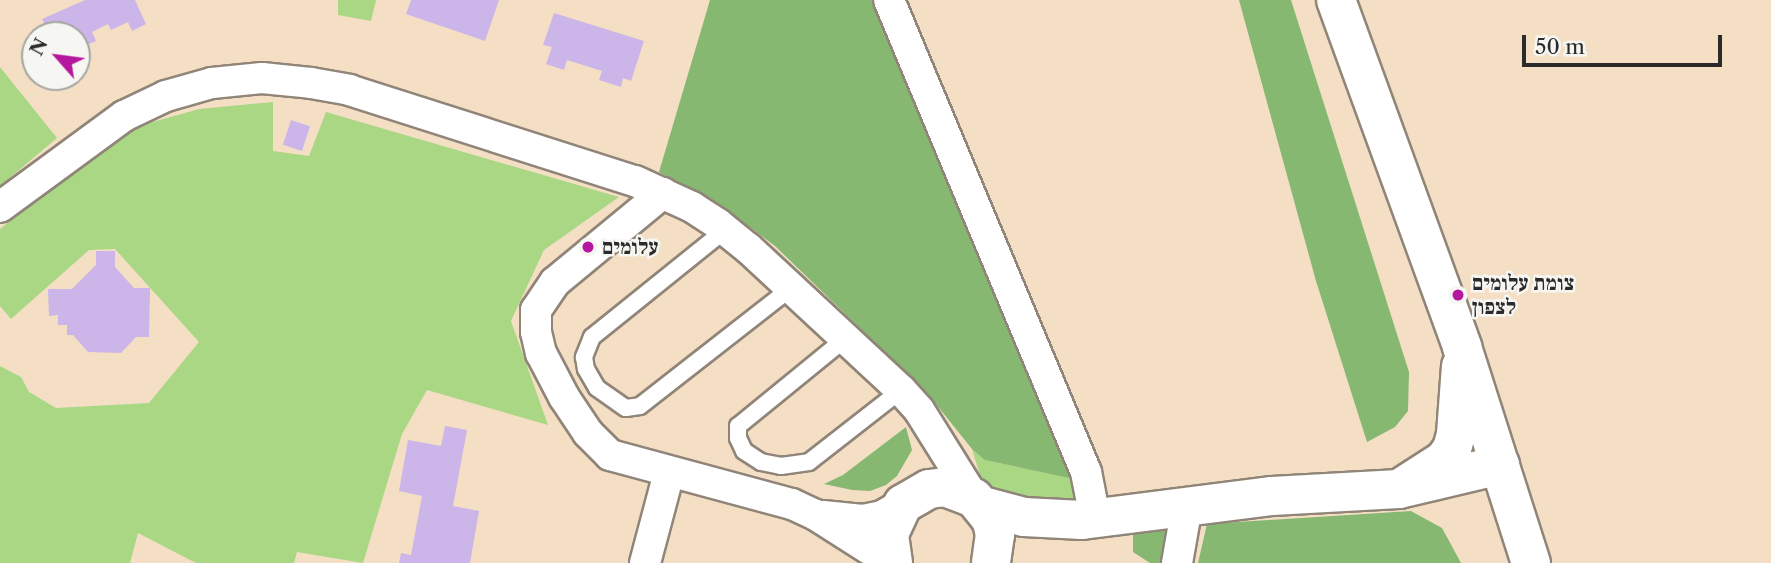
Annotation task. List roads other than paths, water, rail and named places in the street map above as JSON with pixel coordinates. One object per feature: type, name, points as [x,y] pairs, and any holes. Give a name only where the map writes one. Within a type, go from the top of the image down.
[{"type":"street","points":[[889,0],[1086,472],[1088,519]]},
{"type":"street","points":[[1336,0],[1462,347],[1531,563]]},
{"type":"street","points":[[0,207],[124,116],[166,96],[212,83],[262,78],[349,90],[635,181],[663,193],[725,230],[901,390],[919,410],[925,424],[979,502],[995,534],[992,563]]},
{"type":"street","points":[[663,193],[555,282],[536,310],[536,332],[547,364],[587,433],[610,455],[792,504],[816,515],[892,563]]},
{"type":"street","points":[[1399,489],[1444,460],[1452,449],[1456,434],[1462,347]]},
{"type":"street","points":[[892,563],[889,534],[925,470],[928,446],[925,424]]},
{"type":"street","points":[[816,515],[863,520],[882,516],[929,489],[945,488],[1024,517],[1088,519],[1272,496],[1399,489],[1500,465]]},
{"type":"street","points":[[645,563],[669,473]]},
{"type":"street","points":[[1177,563],[1187,506]]},
{"type":"street","points":[[992,563],[1036,537],[1088,519]]},
{"type":"lane","points":[[725,230],[592,337],[584,357],[586,369],[605,394],[626,408],[651,400],[791,288]]},
{"type":"lane","points":[[846,338],[738,426],[738,438],[744,451],[761,462],[781,466],[809,462],[901,390]]},
{"type":"place","name":"עלומים","points":[[588,247]]},
{"type":"place","name":"צומת עלומים לצפון","points":[[1458,295]]}]
